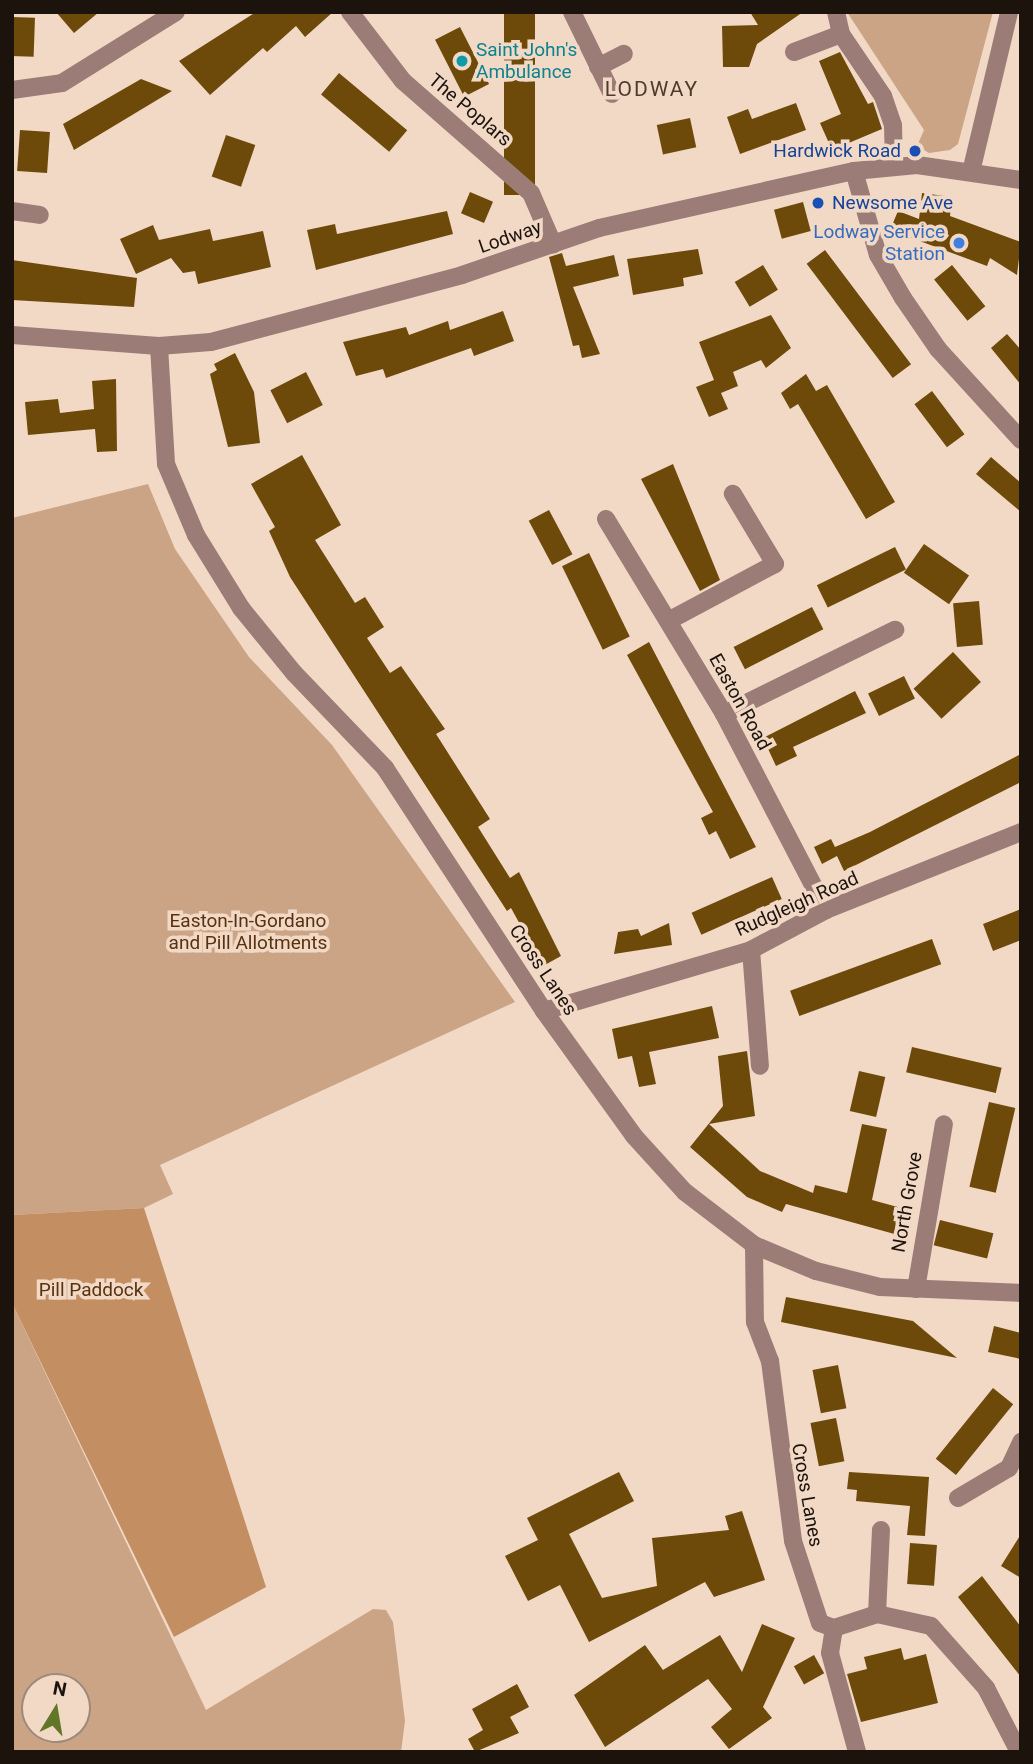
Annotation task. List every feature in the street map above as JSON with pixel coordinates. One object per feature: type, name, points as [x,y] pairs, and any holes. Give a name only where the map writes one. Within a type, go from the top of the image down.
[{"type":"street","points":[[12,90],[62,83],[176,12]]},
{"type":"street","name":"The Poplars","points":[[350,12],[403,81],[531,193],[553,244]]},
{"type":"street","points":[[572,12],[612,94]]},
{"type":"street","points":[[836,12],[841,34],[883,96],[893,125],[894,166]]},
{"type":"street","points":[[971,172],[1009,12]]},
{"type":"street","points":[[794,51],[841,34]]},
{"type":"street","points":[[598,67],[624,54]]},
{"type":"street","name":"Lodway","points":[[12,335],[159,346],[211,342],[640,218],[854,171],[894,166],[971,172],[1021,180]]},
{"type":"street","points":[[854,171],[862,212],[903,298],[938,349],[1021,440]]},
{"type":"street","points":[[12,211],[40,215]]},
{"type":"street","name":"Cross Lanes","points":[[159,346],[166,464],[196,535],[287,664],[385,768],[544,1011],[634,1136],[685,1192],[754,1245],[749,1275],[755,1322],[770,1361],[793,1541],[820,1623],[834,1628]]},
{"type":"street","points":[[670,620],[775,564],[733,494]]},
{"type":"street","name":"Easton Road","points":[[606,519],[670,620],[724,715],[826,910]]},
{"type":"street","points":[[724,715],[895,630]]},
{"type":"street","name":"Rudgleigh Road","points":[[544,1011],[751,950],[826,910],[1021,832]]},
{"type":"street","points":[[751,950],[760,1066]]},
{"type":"street","name":"North Grove","points":[[916,1289],[944,1124]]},
{"type":"street","points":[[754,1245],[816,1271],[916,1289],[1021,1293]]},
{"type":"street","points":[[958,1498],[1009,1468],[1021,1442]]},
{"type":"street","points":[[877,1614],[881,1530]]},
{"type":"street","points":[[857,1752],[830,1653],[834,1628],[877,1614],[913,1619],[948,1640],[986,1688],[1020,1752]]},
{"type":"green space","points":[[847,12],[993,12],[958,144],[950,150],[929,153],[917,146],[924,130]]},
{"type":"green space","name":"Easton-In-Gordano and Pill Allotments","points":[[148,484],[175,549],[249,657],[332,745],[515,1002],[160,1165],[173,1194],[144,1208],[12,1215],[12,518]]},
{"type":"green space","name":"Pill Paddock","points":[[144,1208],[266,1587],[174,1637],[12,1303],[12,1215]]},
{"type":"green space","points":[[12,1303],[206,1710],[373,1609],[386,1610],[393,1622],[405,1721],[401,1752],[12,1752]]},
{"type":"building","points":[[56,12],[99,12],[74,33]]},
{"type":"building","points":[[256,12],[333,12],[305,37],[296,26],[267,52],[263,48],[210,95],[179,61]]},
{"type":"building","points":[[504,12],[535,12],[535,195],[504,195]]},
{"type":"building","points":[[750,12],[803,12],[757,44],[749,67],[723,67],[722,26],[758,25]]},
{"type":"building","points":[[12,17],[35,18],[34,57],[12,56]]},
{"type":"building","name":"Saint John's Ambulance","points":[[460,27],[489,84],[464,97],[435,40]]},
{"type":"building","points":[[840,52],[868,104],[873,102],[882,129],[832,150],[820,123],[841,114],[819,61]]},
{"type":"building","points":[[339,73],[407,130],[389,152],[321,94]]},
{"type":"building","points":[[141,79],[172,91],[74,150],[63,124]]},
{"type":"building","points":[[796,103],[806,130],[740,154],[727,117],[748,109],[752,119]]},
{"type":"building","points":[[690,118],[696,147],[663,154],[657,125]]},
{"type":"building","points":[[20,130],[50,132],[47,173],[17,171]]},
{"type":"building","points":[[226,135],[255,145],[241,187],[212,177]]},
{"type":"building","points":[[470,192],[493,202],[484,223],[461,213]]},
{"type":"building","name":"Lodway Service Station","points":[[922,193],[952,197],[950,216],[1021,242],[1017,275],[990,258],[987,266],[890,230],[898,211],[919,219]]},
{"type":"building","points":[[803,202],[811,231],[782,239],[774,210]]},
{"type":"building","points":[[447,211],[453,234],[316,270],[307,230],[335,224],[337,234]]},
{"type":"building","points":[[153,225],[159,240],[210,229],[213,241],[263,231],[271,267],[198,284],[195,271],[183,273],[171,258],[136,274],[120,239]]},
{"type":"building","points":[[698,249],[703,274],[683,278],[684,286],[633,295],[627,259]]},
{"type":"building","points":[[825,250],[911,364],[893,378],[807,264]]},
{"type":"building","points":[[562,253],[566,266],[614,255],[619,276],[573,287],[600,354],[582,358],[579,345],[573,346],[549,257]]},
{"type":"building","points":[[12,260],[137,278],[134,307],[12,300]]},
{"type":"building","points":[[763,265],[778,290],[750,307],[735,282]]},
{"type":"building","points":[[952,265],[985,306],[967,321],[934,279]]},
{"type":"building","points":[[503,311],[514,341],[474,356],[471,348],[386,378],[383,369],[356,376],[343,342],[406,327],[409,335],[448,321],[450,330]]},
{"type":"building","points":[[771,315],[791,348],[766,368],[761,360],[733,372],[738,386],[721,393],[728,409],[709,417],[696,387],[714,380],[699,342]]},
{"type":"building","points":[[1007,334],[1021,350],[1021,385],[991,348]]},
{"type":"building","points":[[235,353],[254,392],[260,443],[228,447],[210,374],[217,370],[214,364]]},
{"type":"building","points":[[306,372],[323,405],[287,423],[270,390]]},
{"type":"building","points":[[806,374],[816,391],[827,385],[895,502],[866,519],[798,404],[790,409],[781,393]]},
{"type":"building","points":[[116,379],[117,451],[97,452],[95,429],[28,435],[25,402],[58,399],[60,413],[94,409],[92,381]]},
{"type":"building","points":[[932,391],[964,434],[947,447],[914,404]]},
{"type":"building","points":[[302,455],[341,525],[315,540],[355,603],[365,597],[384,627],[367,638],[390,673],[401,666],[445,729],[436,734],[490,819],[478,827],[510,878],[519,872],[561,956],[543,966],[511,908],[507,911],[290,577],[269,531],[275,527],[251,484]]},
{"type":"building","points":[[991,457],[1021,483],[1021,512],[976,474]]},
{"type":"building","points":[[673,464],[720,580],[700,591],[641,479]]},
{"type":"building","points":[[549,510],[572,554],[552,565],[529,521]]},
{"type":"building","points":[[924,544],[969,576],[949,604],[904,573]]},
{"type":"building","points":[[895,547],[906,569],[828,608],[817,585]]},
{"type":"building","points":[[589,553],[630,637],[603,650],[562,566]]},
{"type":"building","points":[[979,601],[983,645],[957,647],[953,603]]},
{"type":"building","points":[[812,607],[823,629],[745,669],[734,647]]},
{"type":"building","points":[[649,642],[756,847],[730,859],[716,831],[709,835],[701,818],[713,812],[627,655]]},
{"type":"building","points":[[953,652],[981,682],[941,719],[914,689]]},
{"type":"building","points":[[904,676],[915,698],[879,716],[868,694]]},
{"type":"building","points":[[855,691],[866,713],[793,747],[797,756],[776,766],[763,738]]},
{"type":"building","points":[[1021,754],[1021,782],[844,871],[837,856],[822,864],[814,847],[831,839],[835,847],[870,832]]},
{"type":"building","points":[[772,877],[782,899],[701,935],[692,913]]},
{"type":"building","points":[[1021,909],[1021,940],[993,951],[983,924]]},
{"type":"building","points":[[669,923],[672,945],[614,954],[618,932],[638,929],[641,936]]},
{"type":"building","points":[[932,939],[941,964],[799,1016],[790,991]]},
{"type":"building","points":[[712,1006],[719,1038],[649,1052],[656,1084],[639,1087],[632,1056],[618,1059],[612,1029]]},
{"type":"building","points":[[912,1047],[1002,1068],[996,1093],[906,1072]]},
{"type":"building","points":[[747,1051],[755,1116],[709,1124],[760,1171],[813,1193],[815,1185],[847,1193],[862,1124],[887,1129],[872,1200],[905,1209],[898,1235],[786,1204],[782,1212],[747,1197],[690,1147],[723,1106],[718,1056]]},
{"type":"building","points":[[859,1071],[885,1077],[876,1117],[850,1111]]},
{"type":"building","points":[[989,1102],[1015,1108],[996,1193],[969,1187]]},
{"type":"building","points":[[940,1220],[993,1233],[987,1259],[934,1245]]},
{"type":"building","points":[[786,1297],[913,1321],[957,1358],[781,1322]]},
{"type":"building","points":[[994,1326],[1021,1333],[1021,1359],[988,1352]]},
{"type":"building","points":[[838,1365],[846,1408],[821,1413],[812,1370]]},
{"type":"building","points":[[993,1388],[1013,1404],[956,1475],[936,1459]]},
{"type":"building","points":[[836,1418],[844,1461],[819,1466],[810,1423]]},
{"type":"building","points":[[619,1472],[634,1501],[569,1534],[602,1598],[657,1586],[652,1538],[729,1530],[725,1516],[742,1511],[765,1580],[714,1597],[705,1582],[589,1642],[560,1585],[528,1601],[505,1556],[538,1540],[527,1518]]},
{"type":"building","points":[[849,1472],[929,1477],[925,1536],[907,1535],[910,1506],[856,1501],[857,1490],[847,1489]]},
{"type":"building","points":[[1021,1534],[1021,1578],[1001,1566]]},
{"type":"building","points":[[910,1543],[937,1545],[934,1586],[907,1584]]},
{"type":"building","points":[[982,1576],[1021,1627],[1021,1677],[958,1597]]},
{"type":"building","points":[[762,1624],[795,1638],[763,1707],[772,1718],[729,1749],[711,1727],[732,1709],[708,1679],[605,1747],[574,1695],[645,1645],[663,1670],[720,1635],[742,1672]]},
{"type":"building","points":[[901,1648],[904,1660],[926,1654],[938,1703],[861,1722],[847,1674],[867,1669],[864,1657]]},
{"type":"building","points":[[814,1655],[824,1673],[804,1685],[794,1666]]},
{"type":"building","points":[[517,1684],[529,1707],[510,1717],[519,1733],[475,1752],[468,1739],[483,1730],[472,1709]]},
{"type":"place","name":"Saint John's Ambulance","points":[[462,61]]},
{"type":"place","name":"Hardwick Road","points":[[915,151]]},
{"type":"place","name":"Newsome Ave","points":[[818,203]]},
{"type":"place","name":"Lodway Service Station","points":[[959,243]]},
{"type":"district","name":"LODWAY","points":[[652,89]]}]
